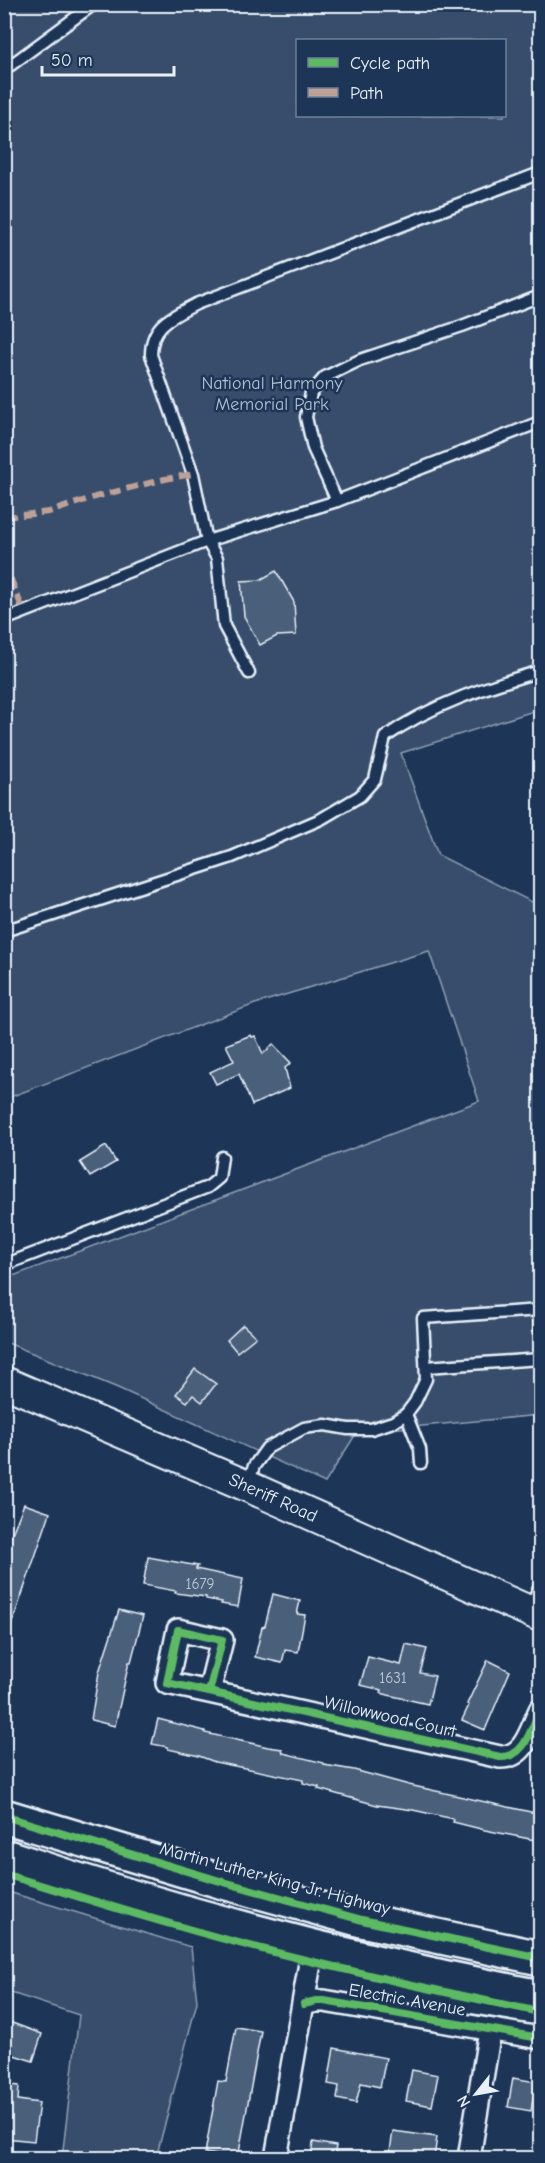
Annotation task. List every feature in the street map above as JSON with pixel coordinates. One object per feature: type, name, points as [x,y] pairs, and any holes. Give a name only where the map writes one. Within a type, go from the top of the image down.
[{"type":"main road","name":"Sheriff Road","points":[[4,1382],[247,1486],[537,1604]]},
{"type":"main road","name":"Martin Luther King Jr. Highway","points":[[4,1816],[220,1881],[351,1917],[540,1958]]},
{"type":"main road","points":[[4,1856],[156,1904],[313,1946],[423,1974],[540,1997]]},
{"type":"street","name":"Willowwood Court","points":[[208,1692],[500,1757],[511,1756],[519,1751],[540,1710]]},
{"type":"street","points":[[276,2158],[313,1946]]},
{"type":"street","name":"Electric Avenue","points":[[304,2004],[324,2001],[540,2038]]},
{"type":"street","points":[[469,2158],[490,2030]]},
{"type":"lane","points":[[77,16],[86,4]]},
{"type":"lane","points":[[4,70],[94,4]]},
{"type":"lane","points":[[249,673],[224,626],[217,558],[207,541],[193,474],[151,355],[151,344],[155,332],[164,322],[196,304],[540,173]]},
{"type":"lane","points":[[337,501],[313,448],[306,417],[312,393],[325,377],[360,360],[462,326],[540,296]]},
{"type":"lane","points":[[4,620],[207,541],[337,501],[540,422]]},
{"type":"lane","points":[[4,931],[232,857],[321,819],[360,796],[375,779],[385,736],[407,721],[440,705],[540,671]]},
{"type":"lane","points":[[4,1265],[208,1187],[219,1178],[222,1157]]},
{"type":"lane","points":[[247,1486],[254,1466],[267,1448],[304,1428],[325,1425],[348,1429],[371,1429],[393,1422],[406,1414],[415,1402],[426,1379],[423,1318],[540,1310],[540,1330]]},
{"type":"lane","points":[[426,1367],[540,1359]]},
{"type":"lane","points":[[406,1414],[420,1449],[421,1463]]},
{"type":"green space","name":"National Harmony Memorial Park","points":[[5,5],[540,5],[540,709],[401,753],[438,855],[540,906],[540,1415],[357,1432],[325,1483],[118,1388],[5,1342],[5,1279],[479,1101],[429,951],[255,1004],[5,1099]]},
{"type":"green space","points":[[5,1891],[191,1947],[197,2002],[156,2158],[62,2158],[79,2015],[5,1991]]},
{"type":"building","points":[[276,571],[294,602],[296,635],[277,636],[260,645],[244,616],[241,581],[260,580]]},
{"type":"building","points":[[251,1035],[255,1036],[263,1054],[273,1044],[291,1063],[285,1068],[290,1088],[252,1105],[239,1074],[216,1084],[210,1072],[234,1061],[226,1045]]},
{"type":"building","points":[[106,1146],[116,1162],[90,1177],[80,1162]]},
{"type":"building","points":[[243,1325],[256,1337],[237,1352],[227,1340]]},
{"type":"building","points":[[195,1369],[216,1384],[202,1402],[193,1395],[187,1402],[176,1394]]},
{"type":"building","points":[[24,1504],[50,1513],[6,1641],[4,1641],[4,1560]]},
{"type":"building","points":[[148,1557],[198,1566],[196,1569],[243,1579],[238,1607],[221,1604],[222,1602],[206,1599],[206,1597],[175,1593],[176,1591],[143,1585]]},
{"type":"building","points":[[273,1594],[300,1601],[297,1614],[305,1615],[298,1652],[285,1650],[282,1663],[255,1657]]},
{"type":"building","points":[[119,1610],[143,1616],[131,1662],[129,1662],[115,1726],[91,1720],[99,1672]]},
{"type":"building","points":[[406,1644],[427,1649],[420,1673],[435,1676],[428,1704],[388,1695],[381,1693],[382,1690],[360,1685],[368,1657],[401,1665]]},
{"type":"building","points":[[488,1660],[510,1671],[485,1730],[462,1720]]},
{"type":"building","points":[[158,1719],[205,1731],[205,1733],[282,1749],[283,1753],[324,1763],[324,1765],[540,1814],[540,1841],[453,1822],[454,1819],[377,1805],[318,1789],[319,1787],[303,1783],[303,1780],[215,1762],[152,1744]]},
{"type":"building","points":[[4,2020],[42,2034],[33,2061],[4,2052]]},
{"type":"building","points":[[236,2027],[261,2031],[238,2158],[205,2153],[218,2081],[226,2082]]},
{"type":"building","points":[[334,2048],[386,2058],[380,2087],[361,2083],[356,2103],[337,2099],[339,2086],[328,2084]]},
{"type":"building","points":[[412,2070],[438,2075],[432,2106],[406,2101]]},
{"type":"building","points":[[513,2078],[536,2082],[531,2111],[508,2107]]},
{"type":"building","points":[[4,2084],[19,2086],[18,2100],[39,2103],[34,2141],[4,2138]]},
{"type":"building","points":[[393,2131],[437,2137],[434,2158],[389,2158]]},
{"type":"building","points":[[313,2142],[336,2146],[334,2158],[311,2158]]},
{"type":"marked path","points":[[4,517],[49,512],[95,497],[193,474]]},
{"type":"marked path","points":[[4,562],[24,612]]},
{"type":"cycle path","points":[[209,1692],[222,1640],[178,1630],[167,1683],[500,1757],[509,1756],[521,1748],[540,1710]]},
{"type":"cycle path","points":[[4,1816],[220,1881],[362,1920],[540,1958]]},
{"type":"cycle path","points":[[4,1874],[265,1950],[402,1983],[540,2012]]},
{"type":"cycle path","points":[[304,2004],[324,2001],[540,2038]]}]
